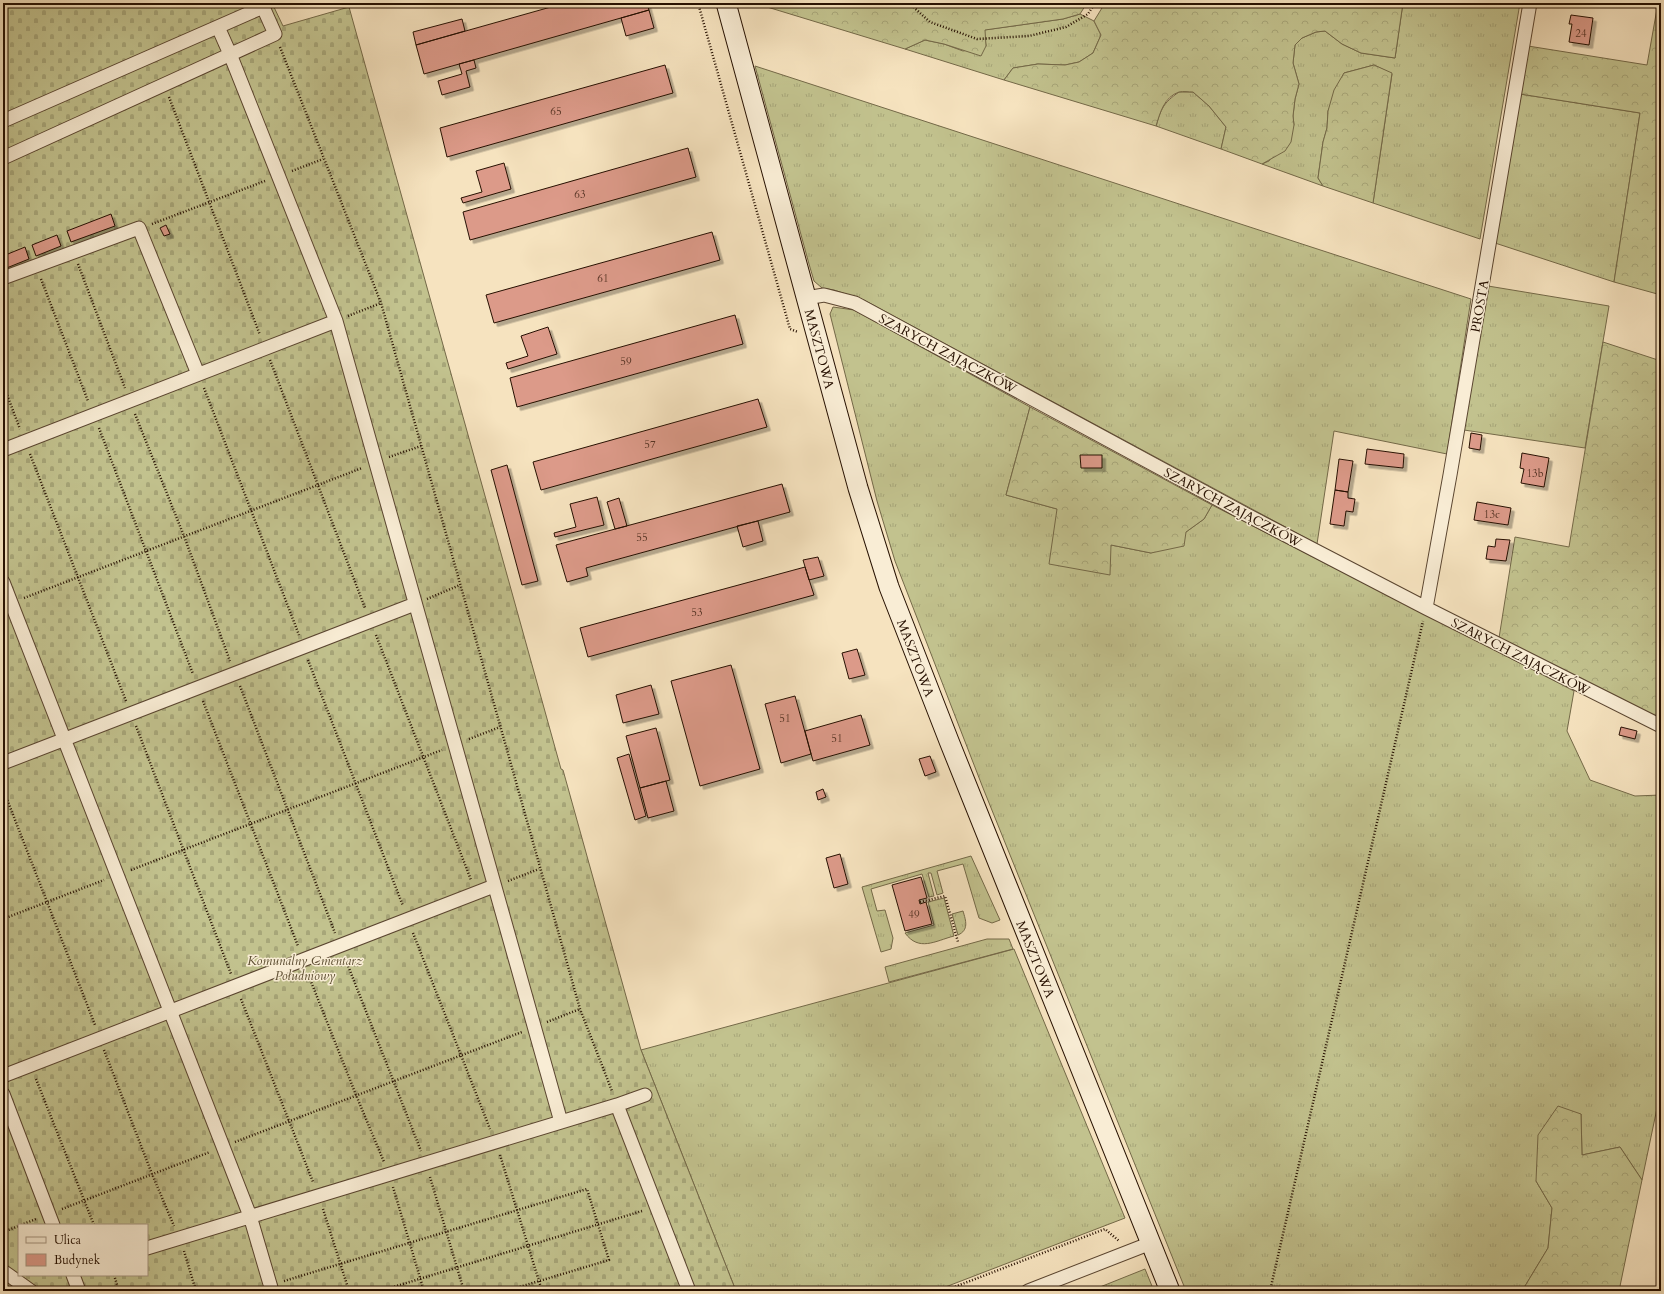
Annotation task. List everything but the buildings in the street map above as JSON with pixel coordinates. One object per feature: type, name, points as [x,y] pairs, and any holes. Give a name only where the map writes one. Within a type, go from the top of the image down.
[{"type":"street","name":"MASZTOWA","points":[[726,3],[858,488],[889,587],[912,650],[1170,1291]]},
{"type":"street","name":"PROSTA","points":[[1426,608],[1530,3]]},
{"type":"street","points":[[3,121],[263,7],[275,34],[3,158]]},
{"type":"street","points":[[218,27],[336,321],[561,1122]]},
{"type":"street","points":[[3,278],[139,228],[198,374]]},
{"type":"street","name":"SZARYCH ZAJĄCZKÓW","points":[[806,298],[824,295],[855,303],[1247,515],[1426,608],[1661,726]]},
{"type":"street","points":[[3,450],[336,321]]},
{"type":"street","points":[[3,582],[250,1216],[271,1288]]},
{"type":"street","points":[[3,763],[416,604]]},
{"type":"street","points":[[3,1076],[170,1010],[494,886]]},
{"type":"street","points":[[3,1094],[51,1220]]},
{"type":"street","points":[[148,1248],[618,1105],[645,1095]]},
{"type":"street","points":[[618,1105],[689,1291]]},
{"type":"street","points":[[1028,1291],[1151,1243]]},
{"type":"street","points":[[3,1271],[30,1291]]},
{"type":"street","points":[[72,1276],[78,1291]]},
{"type":"path","points":[[698,3],[790,329],[802,334]]},
{"type":"path","points":[[909,3],[930,22],[977,39],[1029,36],[1066,27],[1088,14],[1095,3]]},
{"type":"path","points":[[275,34],[381,303],[580,1009],[618,1105]]},
{"type":"path","points":[[164,84],[476,893]]},
{"type":"path","points":[[139,228],[323,159]]},
{"type":"path","points":[[73,252],[425,1163],[464,1291]]},
{"type":"path","points":[[36,266],[303,960],[356,1096],[389,1174],[424,1291]]},
{"type":"path","points":[[336,321],[381,303]]},
{"type":"path","points":[[198,374],[355,783],[496,1142],[542,1291]]},
{"type":"path","points":[[3,384],[235,986],[288,1122],[319,1196],[349,1291]]},
{"type":"path","points":[[11,603],[318,484],[421,446]]},
{"type":"path","points":[[416,604],[460,585]]},
{"type":"path","points":[[1270,1291],[1426,608]]},
{"type":"path","points":[[3,919],[500,727]]},
{"type":"path","points":[[494,886],[540,869]]},
{"type":"path","points":[[920,902],[945,896],[958,942]]},
{"type":"path","points":[[26,1224],[51,1220],[84,1201],[580,1009]]},
{"type":"path","points":[[31,1065],[94,1224]]},
{"type":"path","points":[[271,1288],[340,1264],[587,1189],[609,1260],[506,1291]]},
{"type":"path","points":[[380,1291],[656,1206]]},
{"type":"path","points":[[3,1232],[18,1226]]},
{"type":"path","points":[[944,1291],[1105,1229],[1128,1252]]},
{"type":"path","points":[[114,1276],[119,1291]]},
{"type":"green space","name":"Komunalny Cmentarz Południowy","points":[[3,3],[272,3],[283,26],[349,7],[561,769],[563,770],[641,1050],[736,1291],[3,1291]]},
{"type":"green space","points":[[754,3],[1087,3],[1080,14],[1063,19],[985,30],[986,46],[981,56],[944,44],[925,40],[905,49]]},
{"type":"green space","points":[[1105,3],[1403,3],[1395,58],[1361,53],[1342,44],[1325,31],[1316,32],[1302,38],[1295,45],[1293,63],[1299,84],[1295,99],[1293,116],[1294,125],[1291,142],[1285,151],[1262,164],[1221,149],[1226,127],[1209,106],[1193,92],[1179,92],[1174,94],[1163,106],[1156,126],[1004,80],[1013,68],[1038,64],[1065,65],[1079,62],[1093,53],[1101,35],[1094,21]]},
{"type":"green space","points":[[1403,3],[1520,3],[1480,239],[1373,203],[1392,74],[1374,65],[1344,73],[1328,111],[1327,128],[1323,142],[1318,178],[1323,186],[1262,164],[1269,161],[1294,125],[1293,116],[1295,99],[1299,84],[1293,63],[1295,45],[1302,38],[1316,32],[1325,31],[1342,44],[1361,53],[1395,58]]},
{"type":"green space","points":[[1658,3],[1661,3],[1661,295],[1614,282],[1640,113],[1520,94],[1528,46],[1647,65]]},
{"type":"green space","points":[[1080,14],[1094,21],[1101,35],[1093,53],[1079,62],[1065,65],[1038,64],[1013,68],[1004,80],[905,49],[925,40],[944,44],[963,51],[986,46],[984,30],[1063,19]]},
{"type":"green space","points":[[1374,65],[1392,73],[1373,203],[1323,186],[1318,178],[1323,142],[1327,128],[1328,111],[1334,90],[1344,73]]},
{"type":"green space","points":[[755,66],[1471,299],[1447,454],[1334,431],[1317,544],[864,300],[834,290],[822,288],[814,281]]},
{"type":"green space","points":[[1179,92],[1193,92],[1209,106],[1226,127],[1221,149],[1156,126],[1163,107]]},
{"type":"green space","points":[[1520,94],[1640,113],[1614,282],[1495,243]]},
{"type":"green space","points":[[1488,286],[1609,306],[1585,448],[1464,430]]},
{"type":"green space","points":[[833,307],[854,310],[1030,407],[1006,495],[1057,509],[1111,545],[1151,553],[1186,532],[1204,519],[1212,505],[1574,691],[1567,731],[1590,780],[1635,796],[1661,795],[1661,1089],[1642,1180],[1620,1147],[1582,1155],[1581,1114],[1536,1181],[1552,1208],[1548,1248],[1522,1291],[1186,1291],[983,788],[895,561],[877,501],[830,314]]},
{"type":"green space","points":[[1603,342],[1661,361],[1661,719],[1499,638],[1515,537],[1569,547]]},
{"type":"green space","points":[[1030,407],[1212,505],[1204,519],[1186,532],[1184,546],[1151,553],[1111,545],[1110,575],[1049,564],[1057,509],[1006,495]]},
{"type":"green space","points":[[971,856],[1000,920],[992,923],[979,918],[963,864],[937,871],[943,893],[937,895],[931,873],[928,873],[934,896],[929,897],[922,874],[871,889],[877,911],[885,910],[893,938],[891,949],[881,952],[862,887]]},
{"type":"green space","points":[[944,898],[954,936],[928,944],[922,944],[910,939],[905,933],[934,925],[928,902]]},
{"type":"green space","points":[[963,911],[966,925],[964,931],[958,935],[952,914]]},
{"type":"green space","points":[[987,939],[1009,939],[1013,949],[889,982],[885,967]]},
{"type":"green space","points":[[1014,949],[1125,1218],[935,1291],[736,1291],[641,1050]]},
{"type":"green space","points":[[1558,1106],[1581,1114],[1582,1155],[1620,1147],[1642,1180],[1619,1291],[1522,1291],[1548,1248],[1552,1208],[1536,1181],[1538,1135]]},
{"type":"green space","points":[[1145,1269],[1154,1291],[1090,1291]]}]
